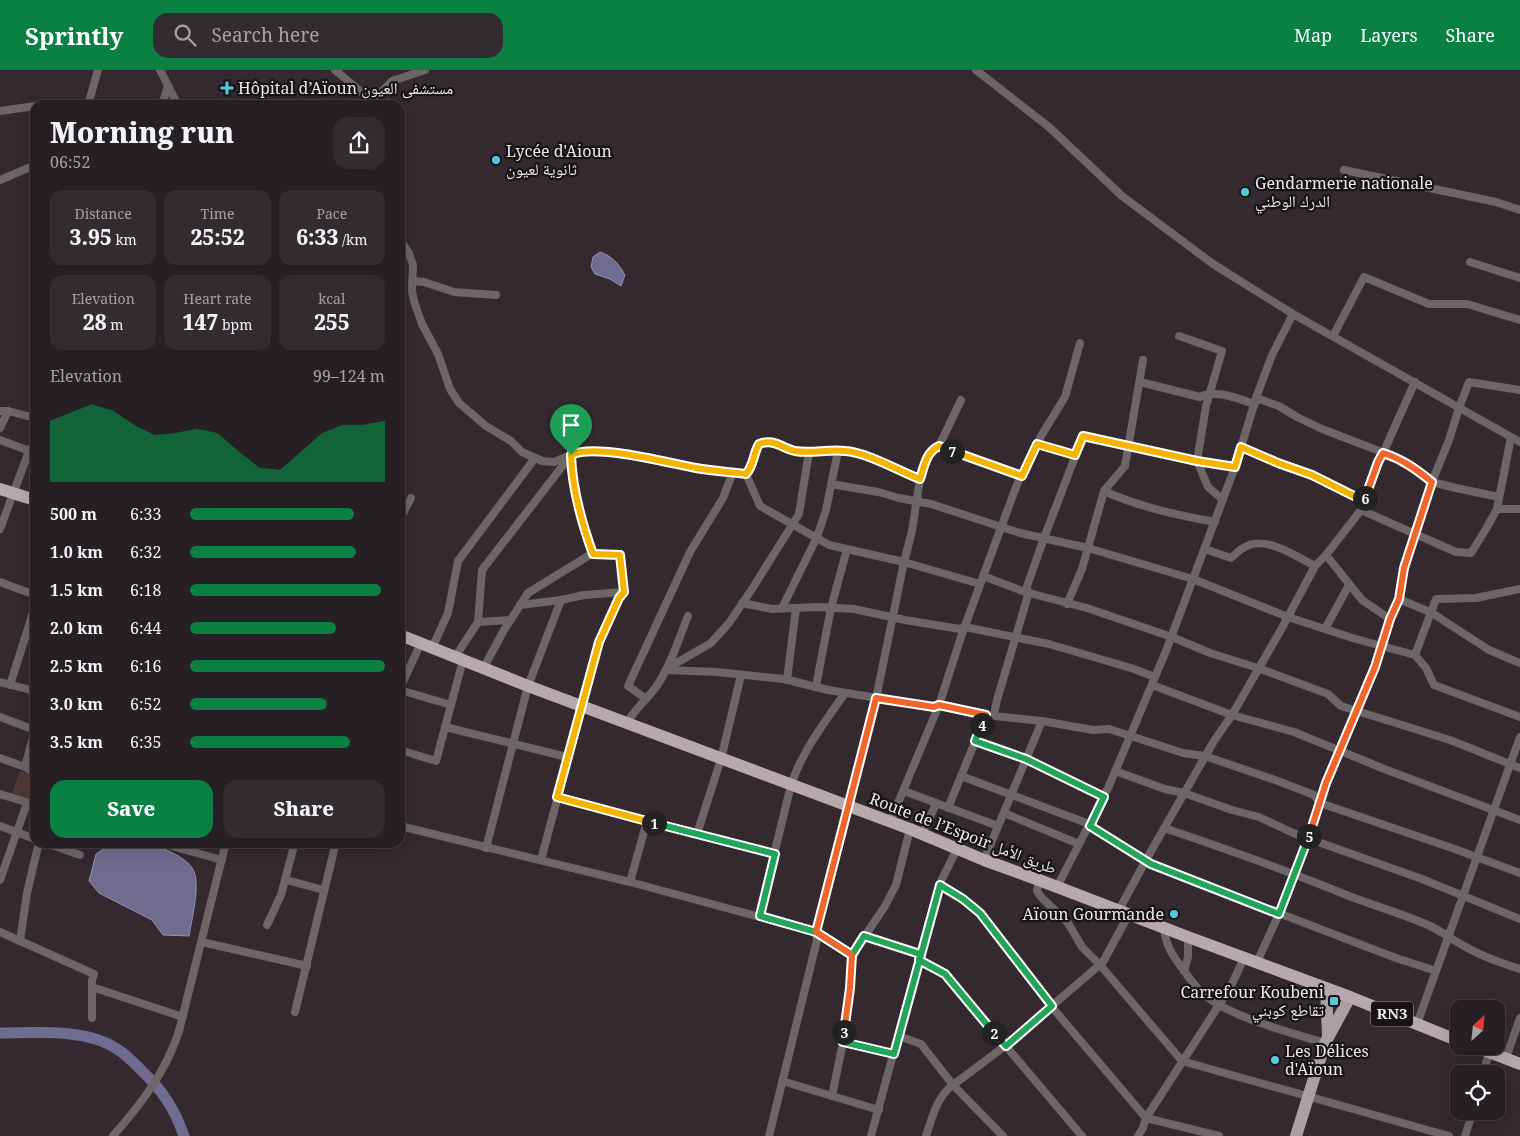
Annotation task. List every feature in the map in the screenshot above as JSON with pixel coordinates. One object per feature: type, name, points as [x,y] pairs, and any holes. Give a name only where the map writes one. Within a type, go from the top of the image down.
[{"type":"highway","points":[[0,489],[30,498]]},
{"type":"highway","name":"Route de l’Espoir طريق الأمل","points":[[405,637],[483,669],[910,829],[984,860],[1350,997],[1450,1037]]},
{"type":"highway","points":[[1496,1055],[1520,1064]]},
{"type":"main road","points":[[1326,988],[1326,1040]]},
{"type":"main road","points":[[1296,1136],[1326,1040],[1350,997]]},
{"type":"street","points":[[89,100],[98,70]]},
{"type":"street","points":[[160,70],[175,100]]},
{"type":"street","points":[[335,70],[367,100]]},
{"type":"street","points":[[373,100],[392,81],[426,70]]},
{"type":"street","points":[[976,70],[1049,127],[1122,196],[1154,222],[1220,269],[1293,314],[1520,442]]},
{"type":"street","points":[[164,100],[168,84]]},
{"type":"street","points":[[0,111],[30,107]]},
{"type":"street","points":[[0,180],[30,167]]},
{"type":"street","points":[[1344,170],[1496,202],[1520,210]]},
{"type":"street","points":[[0,171],[19,171]]},
{"type":"street","points":[[405,247],[413,265],[412,291],[422,324],[438,354],[450,389],[459,403],[486,426],[511,441],[522,452],[542,461],[554,462],[578,452],[609,452],[746,474]]},
{"type":"street","points":[[1470,262],[1520,278]]},
{"type":"street","points":[[1333,336],[1364,277],[1429,304],[1466,304],[1520,320]]},
{"type":"street","points":[[412,281],[424,282],[454,292],[496,295]]},
{"type":"street","points":[[1057,887],[1104,797],[1154,681],[1235,467],[1272,355],[1293,314]]},
{"type":"street","points":[[1178,336],[1222,351],[1209,393],[1197,461],[1208,487],[1223,500]]},
{"type":"street","points":[[890,822],[939,705],[964,627],[1022,476],[1037,444],[1065,397],[1080,343]]},
{"type":"street","points":[[1067,604],[1088,548],[1104,491],[1125,466],[1130,446],[1143,360]]},
{"type":"street","points":[[1140,382],[1200,397],[1209,393],[1219,394],[1279,406],[1322,429],[1396,457],[1411,465],[1432,482],[1499,497]]},
{"type":"street","points":[[926,1136],[944,1091],[1006,1046],[1100,965],[1112,947],[1124,912],[1146,860],[1205,756],[1232,715],[1315,566],[1326,556],[1362,510],[1378,462],[1414,382]]},
{"type":"street","points":[[1257,962],[1279,914],[1326,783],[1382,646],[1390,619],[1399,599],[1404,568],[1432,482],[1469,382],[1520,390]]},
{"type":"street","points":[[770,1136],[817,940],[816,932],[876,698],[912,531],[920,479],[927,458],[934,448],[939,446],[961,400]]},
{"type":"street","points":[[0,428],[4,411],[30,417]]},
{"type":"street","points":[[948,808],[975,741],[990,715],[1016,637],[1027,592],[1044,538],[1083,436],[1197,461],[1235,467]]},
{"type":"street","points":[[1362,510],[1456,552],[1471,553],[1497,509],[1511,437]]},
{"type":"street","points":[[0,440],[30,451]]},
{"type":"street","points":[[746,474],[752,465],[755,450],[759,444],[764,442],[780,444],[788,449],[797,451],[845,450],[879,461],[920,479]]},
{"type":"street","points":[[1037,444],[1075,455]]},
{"type":"street","points":[[939,446],[1022,476]]},
{"type":"street","points":[[1241,447],[1312,475],[1364,501]]},
{"type":"street","points":[[782,608],[817,537],[826,510],[838,451]]},
{"type":"street","points":[[666,670],[711,643],[729,623],[794,524],[799,514],[809,452]]},
{"type":"street","points":[[571,455],[577,504],[593,554]]},
{"type":"street","points":[[405,752],[436,761],[452,705],[459,658],[478,622],[482,570],[571,455]]},
{"type":"street","points":[[0,529],[13,493],[30,456]]},
{"type":"street","points":[[405,681],[448,613],[458,561],[535,458]]},
{"type":"street","points":[[645,698],[628,686],[690,552],[724,498],[732,472]]},
{"type":"street","points":[[746,474],[760,506],[830,545],[982,580],[1087,608],[1172,637],[1210,654],[1258,668],[1328,694],[1341,706],[1450,740],[1520,768]]},
{"type":"street","points":[[831,484],[878,492],[954,511],[1020,533],[1088,548],[1193,579],[1288,617],[1415,655],[1426,668],[1434,685],[1520,717]]},
{"type":"street","points":[[1104,491],[1120,498],[1170,513],[1215,522]]},
{"type":"street","points":[[405,509],[411,498]]},
{"type":"street","points":[[1497,509],[1520,509]]},
{"type":"street","points":[[1205,549],[1231,558],[1247,546],[1259,542],[1269,544],[1315,566]]},
{"type":"street","points":[[816,686],[831,608],[848,549]]},
{"type":"street","points":[[483,669],[510,620],[528,593],[593,554],[620,555],[624,592],[619,598],[599,642],[541,860]]},
{"type":"street","points":[[1326,556],[1362,600],[1390,619]]},
{"type":"street","points":[[0,582],[30,593]]},
{"type":"street","points":[[1325,629],[1349,585]]},
{"type":"street","points":[[1415,655],[1436,599],[1476,598],[1520,589]]},
{"type":"street","points":[[520,605],[584,595],[624,592]]},
{"type":"street","points":[[1399,599],[1432,613],[1489,650],[1520,663]]},
{"type":"street","points":[[486,848],[528,686],[561,600]]},
{"type":"street","points":[[742,603],[772,609],[854,609],[894,618],[960,629],[964,627],[1049,644],[1131,668],[1154,681],[1232,715],[1294,732],[1520,820]]},
{"type":"street","points":[[787,680],[796,608]]},
{"type":"street","points":[[627,723],[633,712],[657,685],[666,670],[688,616]]},
{"type":"street","points":[[478,622],[510,620]]},
{"type":"street","points":[[10,685],[30,622]]},
{"type":"street","points":[[666,670],[787,680],[845,693],[934,707],[939,705],[990,715],[1042,721],[1093,730],[1109,729],[1183,753],[1205,756],[1314,794],[1320,803],[1520,873]]},
{"type":"street","points":[[697,834],[721,758],[741,675]]},
{"type":"street","points":[[0,682],[30,690]]},
{"type":"street","points":[[405,691],[452,705]]},
{"type":"street","points":[[760,916],[797,767],[845,693]]},
{"type":"street","points":[[0,718],[30,728]]},
{"type":"street","points":[[984,860],[1042,721]]},
{"type":"street","points":[[445,727],[567,757]]},
{"type":"street","points":[[1418,1024],[1520,737]]},
{"type":"street","points":[[975,741],[1026,759],[1104,797]]},
{"type":"street","points":[[25,767],[30,748]]},
{"type":"street","points":[[0,758],[30,770]]},
{"type":"street","points":[[1115,771],[1165,789],[1184,793],[1232,810],[1259,817],[1293,833],[1464,896],[1520,919]]},
{"type":"street","points":[[960,776],[1084,822],[1160,867],[1279,914],[1436,971]]},
{"type":"street","points":[[904,791],[998,826]]},
{"type":"street","points":[[0,794],[30,804]]},
{"type":"street","points":[[557,797],[775,854]]},
{"type":"street","points":[[922,834],[936,804]]},
{"type":"street","points":[[0,880],[3,864],[30,806]]},
{"type":"street","points":[[1004,813],[1079,844]]},
{"type":"street","points":[[630,882],[647,821]]},
{"type":"street","points":[[0,826],[30,837]]},
{"type":"street","points":[[405,827],[630,882],[816,932],[852,955]]},
{"type":"street","points":[[1164,828],[1294,874],[1428,925],[1465,947],[1500,963],[1520,969]]},
{"type":"street","points":[[832,1096],[843,1042],[852,955],[886,906],[896,885],[910,829]]},
{"type":"street","points":[[20,941],[27,893],[38,848]]},
{"type":"street","points":[[60,848],[80,855]]},
{"type":"street","points":[[179,848],[222,860]]},
{"type":"street","points":[[113,1136],[128,1120],[166,1065],[176,1040],[225,848]]},
{"type":"street","points":[[267,925],[286,880],[294,848]]},
{"type":"street","points":[[295,1012],[334,848]]},
{"type":"street","points":[[871,1136],[940,885],[956,849]]},
{"type":"street","points":[[286,880],[324,890]]},
{"type":"street","points":[[1039,880],[1038,891],[1041,897],[1068,923],[1082,947],[1100,965],[1182,1061],[1449,1136]]},
{"type":"street","points":[[940,885],[963,899],[980,913],[1052,1006],[1146,1118],[1190,1132],[1219,1136]]},
{"type":"street","points":[[1164,927],[1167,945],[1184,971],[1202,992],[1219,1004],[1251,1020],[1326,1040]]},
{"type":"street","points":[[0,932],[94,974],[92,1018]]},
{"type":"street","points":[[864,936],[920,957],[945,974],[1082,1136]]},
{"type":"street","points":[[1184,971],[1188,957],[1188,937]]},
{"type":"street","points":[[202,942],[307,966]]},
{"type":"street","points":[[1138,1136],[1146,1118],[1230,988],[1244,958]]},
{"type":"street","points":[[92,987],[183,1017]]},
{"type":"street","points":[[1506,1058],[1520,1018]]},
{"type":"street","points":[[899,1036],[921,1044],[953,1084],[1004,1136]]},
{"type":"street","points":[[843,1042],[894,1054]]},
{"type":"street","points":[[782,1081],[879,1110]]},
{"type":"street","points":[[1465,1136],[1469,1120]]},
{"type":"shaded area","points":[[600,252],[612,258],[623,271],[625,275],[621,286],[610,279],[595,274],[591,267],[593,257]]},
{"type":"shaded area","points":[[20,771],[30,775],[30,802],[11,796]]},
{"type":"shaded area","points":[[105,848],[160,848],[172,852],[187,862],[195,874],[196,881],[195,905],[189,936],[163,935],[152,920],[99,893],[89,881],[96,854]]},
{"type":"waterway","points":[[0,1033],[60,1033],[105,1042],[124,1054],[150,1079],[172,1109],[184,1136]]},
{"type":"place","name":"Hôpital d’Aïoun مستشفى العيون","points":[[227,88]]},
{"type":"place","name":"Lycée d'Aioun ثانوية لعيون","points":[[496,160]]},
{"type":"place","name":"Gendarmerie nationale الدرك الوطني","points":[[1245,192]]},
{"type":"place","name":"Aïoun Gourmande","points":[[1174,914]]},
{"type":"place","name":"Carrefour Koubeni تقاطع كوبني","points":[[1334,1001]]},
{"type":"place","name":"Les Délices d'Aïoun","points":[[1275,1060]]},
{"type":"route","points":[[571,455],[577,504],[593,554],[620,555],[624,592],[619,598],[599,642],[557,797],[775,854],[760,916],[816,932],[852,955],[864,936],[920,954],[919,960],[945,974],[1006,1046],[1052,1006],[980,913],[963,899],[940,885],[920,954],[894,1054],[843,1042],[852,955],[816,932],[871,724],[876,698],[934,707],[939,705],[986,715],[975,741],[1026,759],[1104,797],[1090,826],[1151,864],[1279,914],[1315,820],[1326,783],[1375,667],[1390,619],[1399,599],[1404,568],[1432,482],[1411,465],[1383,453],[1364,501],[1312,475],[1241,447],[1235,467],[1197,461],[1086,436],[1083,436],[1075,455],[1037,444],[1022,476],[939,446],[934,448],[927,458],[920,479],[879,461],[845,450],[832,452],[797,451],[772,442],[759,444],[755,450],[750,470],[746,474],[609,452],[578,452],[571,455]]}]
